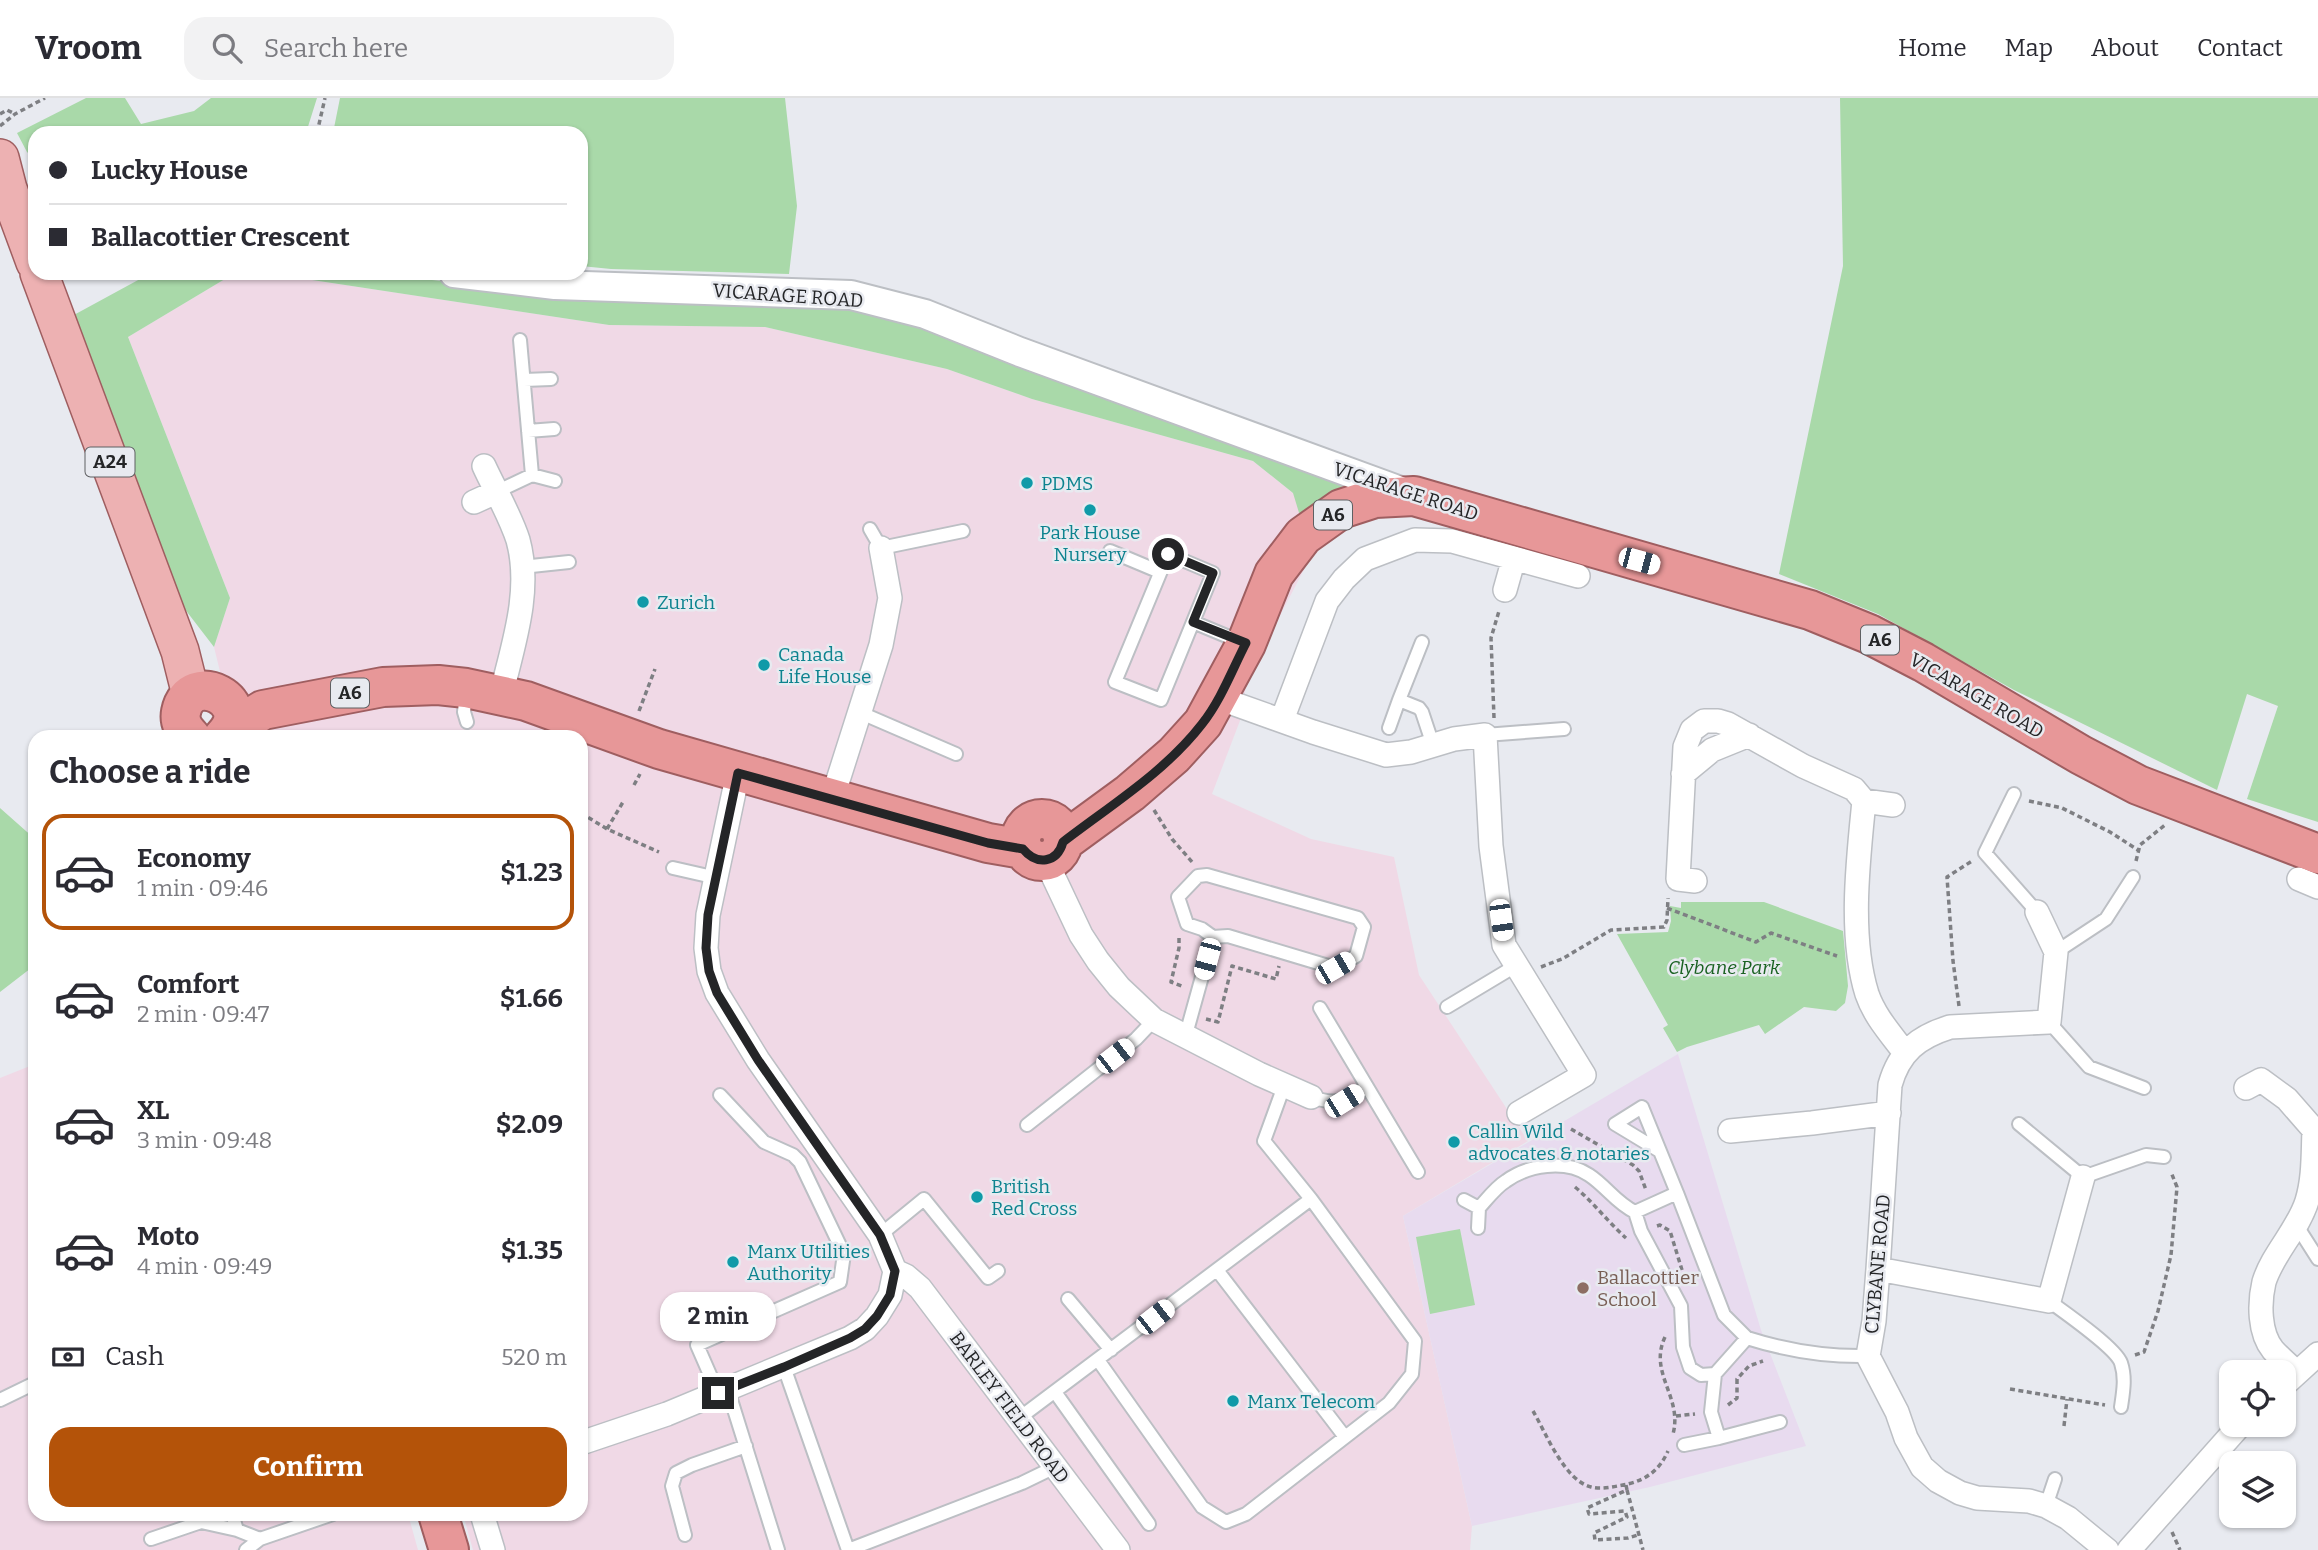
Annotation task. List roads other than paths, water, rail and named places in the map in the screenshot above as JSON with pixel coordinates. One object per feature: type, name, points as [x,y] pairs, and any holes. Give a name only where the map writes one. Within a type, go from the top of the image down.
[{"type":"highway","name":"A6","points":[[224,711],[383,687],[438,685],[478,702],[526,701],[659,750],[832,799],[1045,847],[1130,793],[1174,755],[1203,723],[1246,643],[1274,575],[1303,536],[1341,509],[1375,498],[1414,496]]},
{"type":"highway","name":"VICARAGE ROAD","points":[[1414,496],[1810,610],[1869,634],[1923,662],[2081,755],[2312,873]]},
{"type":"highway","points":[[185,730],[182,726],[182,709],[224,711]]},
{"type":"highway","points":[[441,1521],[449,1550]]},
{"type":"main road","points":[[11,183],[28,239]]},
{"type":"main road","name":"A24","points":[[42,280],[180,650],[224,711]]},
{"type":"street","name":"VICARAGE ROAD","points":[[513,280],[555,285],[851,295],[925,314],[1020,352],[1414,496]]},
{"type":"street","points":[[478,702],[522,610],[522,567],[517,540],[484,466]]},
{"type":"street","points":[[474,502],[496,492]]},
{"type":"street","points":[[832,799],[881,645],[890,598],[876,538]]},
{"type":"street","points":[[1282,720],[1327,601],[1344,579],[1365,559],[1415,540],[1452,541],[1578,576]]},
{"type":"street","points":[[1505,590],[1514,558]]},
{"type":"street","points":[[1218,698],[1386,755],[1410,752],[1490,729],[1491,846],[1504,945],[1584,1075],[1519,1113]]},
{"type":"street","points":[[1686,880],[1683,774],[1712,750],[1749,735],[1803,766],[1854,789],[1864,801],[1893,805]]},
{"type":"street","points":[[588,1441],[667,1414],[850,1338],[865,1329],[890,1295],[895,1271],[880,1235],[758,1060],[717,993],[709,971],[706,948],[708,915],[738,773]]},
{"type":"street","points":[[1864,801],[1856,879],[1860,959],[1868,995],[1876,1013],[1905,1053],[1936,1031],[1950,1027],[2049,1022],[2056,952],[2037,912]]},
{"type":"street","points":[[1045,847],[1081,935],[1119,987],[1154,1020],[1194,1034],[1284,1086],[1311,1097]]},
{"type":"street","name":"CLYBANE ROAD","points":[[1905,1053],[1895,1065],[1890,1085],[1878,1269],[1868,1356],[1922,1467],[1938,1481],[1960,1493],[1977,1498],[2029,1501],[2046,1506],[2068,1518],[2107,1550]]},
{"type":"street","points":[[2258,1079],[2287,1099],[2316,1129],[2313,1169],[2297,1226],[2264,1282],[2261,1317],[2264,1334],[2279,1360]]},
{"type":"street","points":[[1730,1130],[1812,1123],[1889,1112]]},
{"type":"street","points":[[1878,1269],[2049,1301],[2083,1177]]},
{"type":"street","name":"BARLEY FIELD ROAD","points":[[895,1271],[920,1288],[1118,1550]]},
{"type":"street","points":[[2296,1374],[2318,1354]]},
{"type":"street","points":[[2129,1550],[2229,1437]]},
{"type":"street","points":[[484,1521],[493,1550]]},
{"type":"lane","points":[[520,340],[532,475]]},
{"type":"lane","points":[[524,380],[551,379]]},
{"type":"lane","points":[[528,430],[554,429]]},
{"type":"lane","points":[[496,492],[532,475],[555,481]]},
{"type":"lane","points":[[876,538],[963,531]]},
{"type":"lane","points":[[1110,551],[1160,572]]},
{"type":"lane","points":[[1168,554],[1213,573],[1193,622],[1161,700],[1115,682],[1168,554]]},
{"type":"lane","points":[[522,567],[569,562]]},
{"type":"lane","points":[[1193,622],[1246,643]]},
{"type":"lane","points":[[1389,728],[1422,642]]},
{"type":"lane","points":[[1399,700],[1419,708],[1433,745]]},
{"type":"lane","points":[[861,713],[956,754]]},
{"type":"lane","points":[[1490,729],[1564,729]]},
{"type":"lane","points":[[2014,794],[1985,853],[2037,912]]},
{"type":"lane","points":[[673,868],[716,878]]},
{"type":"lane","points":[[1208,875],[1358,918],[1364,927],[1356,956],[1335,968],[1228,936],[1213,937],[1202,929],[1187,924],[1178,897],[1198,876],[1208,875]]},
{"type":"lane","points":[[2056,952],[2106,919],[2133,877]]},
{"type":"lane","points":[[1194,1034],[1213,937]]},
{"type":"lane","points":[[1447,1007],[1520,970]]},
{"type":"lane","points":[[1320,1008],[1418,1172]]},
{"type":"lane","points":[[1027,1125],[1136,1039],[1154,1020]]},
{"type":"lane","points":[[2049,1022],[2089,1067],[2144,1088]]},
{"type":"lane","points":[[1098,1360],[1202,1507],[1226,1522],[1246,1514],[1390,1403],[1412,1374],[1415,1341],[1311,1199],[1264,1141],[1284,1086]]},
{"type":"lane","points":[[1311,1097],[1329,1103],[1344,1101],[1367,1087]]},
{"type":"lane","points":[[720,1095],[764,1142],[793,1155],[800,1162],[844,1254],[839,1282],[697,1345],[723,1391],[746,1446],[778,1550]]},
{"type":"lane","points":[[2019,1124],[2083,1177],[2146,1155],[2164,1157]]},
{"type":"lane","points":[[1658,1150],[1724,1315],[1747,1338],[1776,1346],[1847,1357],[1868,1356]]},
{"type":"lane","points":[[1478,1228],[1479,1208],[1506,1180],[1535,1168],[1561,1165],[1586,1173],[1606,1188],[1622,1206],[1634,1212],[1640,1231],[1681,1306],[1683,1347],[1690,1368],[1701,1375],[1715,1374]]},
{"type":"lane","points":[[1634,1212],[1677,1193]]},
{"type":"lane","points":[[880,1235],[924,1199],[988,1279],[998,1271]]},
{"type":"lane","points":[[1018,1419],[1311,1199]]},
{"type":"lane","points":[[1464,1200],[1479,1208]]},
{"type":"lane","points":[[2297,1226],[2318,1259]]},
{"type":"lane","points":[[1217,1270],[1346,1437]]},
{"type":"lane","points":[[1068,1299],[1111,1350]]},
{"type":"lane","points":[[2049,1301],[2108,1347],[2120,1360],[2124,1381],[2121,1408]]},
{"type":"lane","points":[[1719,1438],[1711,1412],[1715,1374],[1747,1338]]},
{"type":"lane","points":[[784,1367],[848,1550],[1022,1483],[1055,1467]]},
{"type":"lane","points":[[0,1400],[28,1386]]},
{"type":"lane","points":[[1055,1392],[1149,1524]]},
{"type":"lane","points":[[1684,1445],[1780,1422]]},
{"type":"lane","points":[[685,1535],[672,1486],[676,1473],[746,1446]]},
{"type":"lane","points":[[2046,1506],[2055,1479]]},
{"type":"lane","points":[[234,1521],[237,1530]]},
{"type":"lane","points":[[246,1550],[260,1539],[313,1521]]},
{"type":"lane","points":[[151,1539],[201,1522],[237,1530],[260,1539]]},
{"type":"place","name":"PDMS","points":[[1027,483]]},
{"type":"place","name":"Park House Nursery","points":[[1090,510]]},
{"type":"place","name":"Zurich","points":[[643,602]]},
{"type":"place","name":"Canada Life House","points":[[764,665]]},
{"type":"place","name":"Callin Wild advocates & notaries","points":[[1454,1142]]},
{"type":"place","name":"British Red Cross","points":[[977,1197]]},
{"type":"place","name":"Manx Utilities Authority","points":[[733,1262]]},
{"type":"place","name":"Ballacottier School","points":[[1583,1288]]},
{"type":"place","name":"Manx Telecom","points":[[1233,1401]]},
{"type":"park label","name":"Clybane Park","points":[[1724,967]]}]
